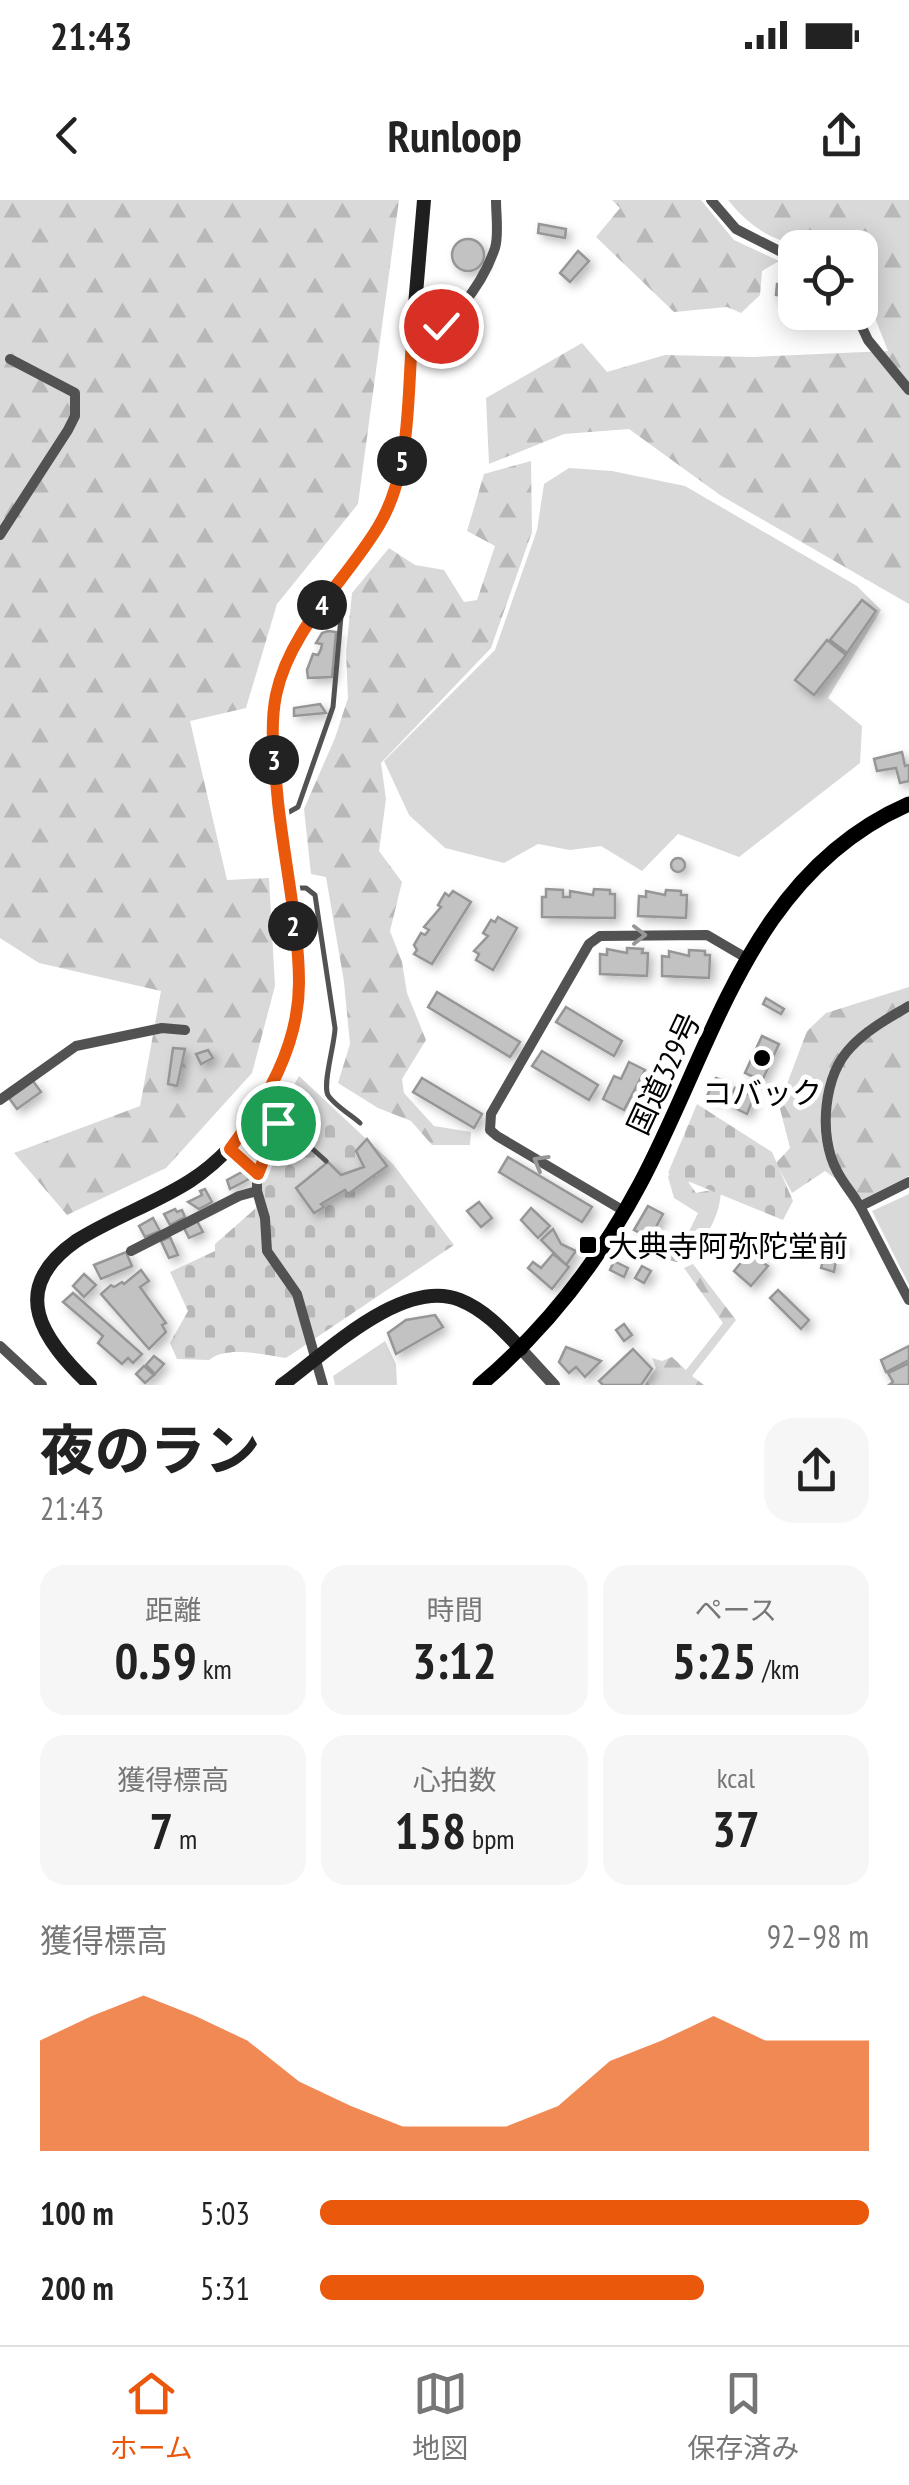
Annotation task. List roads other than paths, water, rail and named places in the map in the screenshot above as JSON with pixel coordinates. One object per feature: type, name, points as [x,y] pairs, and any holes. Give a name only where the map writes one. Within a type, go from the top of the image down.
[{"type":"highway","name":"国道329号","points":[[480,1385],[521,1349],[599,1254],[776,912],[820,860],[858,830],[909,804]]},
{"type":"main road","points":[[90,1385],[60,1356],[41,1324],[38,1295],[46,1272],[76,1241],[191,1180],[230,1149],[267,1094],[294,1024],[299,982],[274,761],[277,693],[294,646],[379,526],[401,468],[424,200]]},
{"type":"main road","points":[[282,1385],[374,1318],[421,1296],[448,1296],[476,1308],[521,1349]]},
{"type":"street","points":[[412,342],[441,326],[474,286],[496,246],[496,200]]},
{"type":"street","points":[[711,200],[736,228],[778,251]]},
{"type":"street","points":[[863,330],[909,390]]},
{"type":"street","points":[[0,535],[68,430],[76,404],[74,392],[10,359]]},
{"type":"street","points":[[624,1211],[497,1136],[490,1130],[491,1114],[589,944],[600,936],[707,935],[748,960]]},
{"type":"street","points":[[909,1006],[871,1029],[848,1049],[830,1089],[826,1139],[836,1170],[860,1206],[909,1300]]},
{"type":"street","points":[[0,1100],[76,1046],[162,1028],[185,1030]]},
{"type":"street","points":[[230,1149],[258,1174],[267,1251],[297,1294],[323,1385]]},
{"type":"street","points":[[860,1206],[909,1182]]},
{"type":"street","points":[[131,1251],[240,1196],[258,1191]]},
{"type":"street","points":[[0,1346],[42,1385]]},
{"type":"street","points":[[521,1349],[554,1385]]},
{"type":"lane","points":[[280,817],[298,807],[333,707],[342,605],[334,588]]},
{"type":"lane","points":[[288,888],[306,888],[316,895],[335,1028],[326,1085],[328,1095],[360,1123]]},
{"type":"lane","points":[[258,1174],[279,1118],[326,1161]]},
{"type":"place","name":"コバック","points":[[762,1058]]},
{"type":"place","name":"大典寺阿弥陀堂前","points":[[588,1245]]}]
